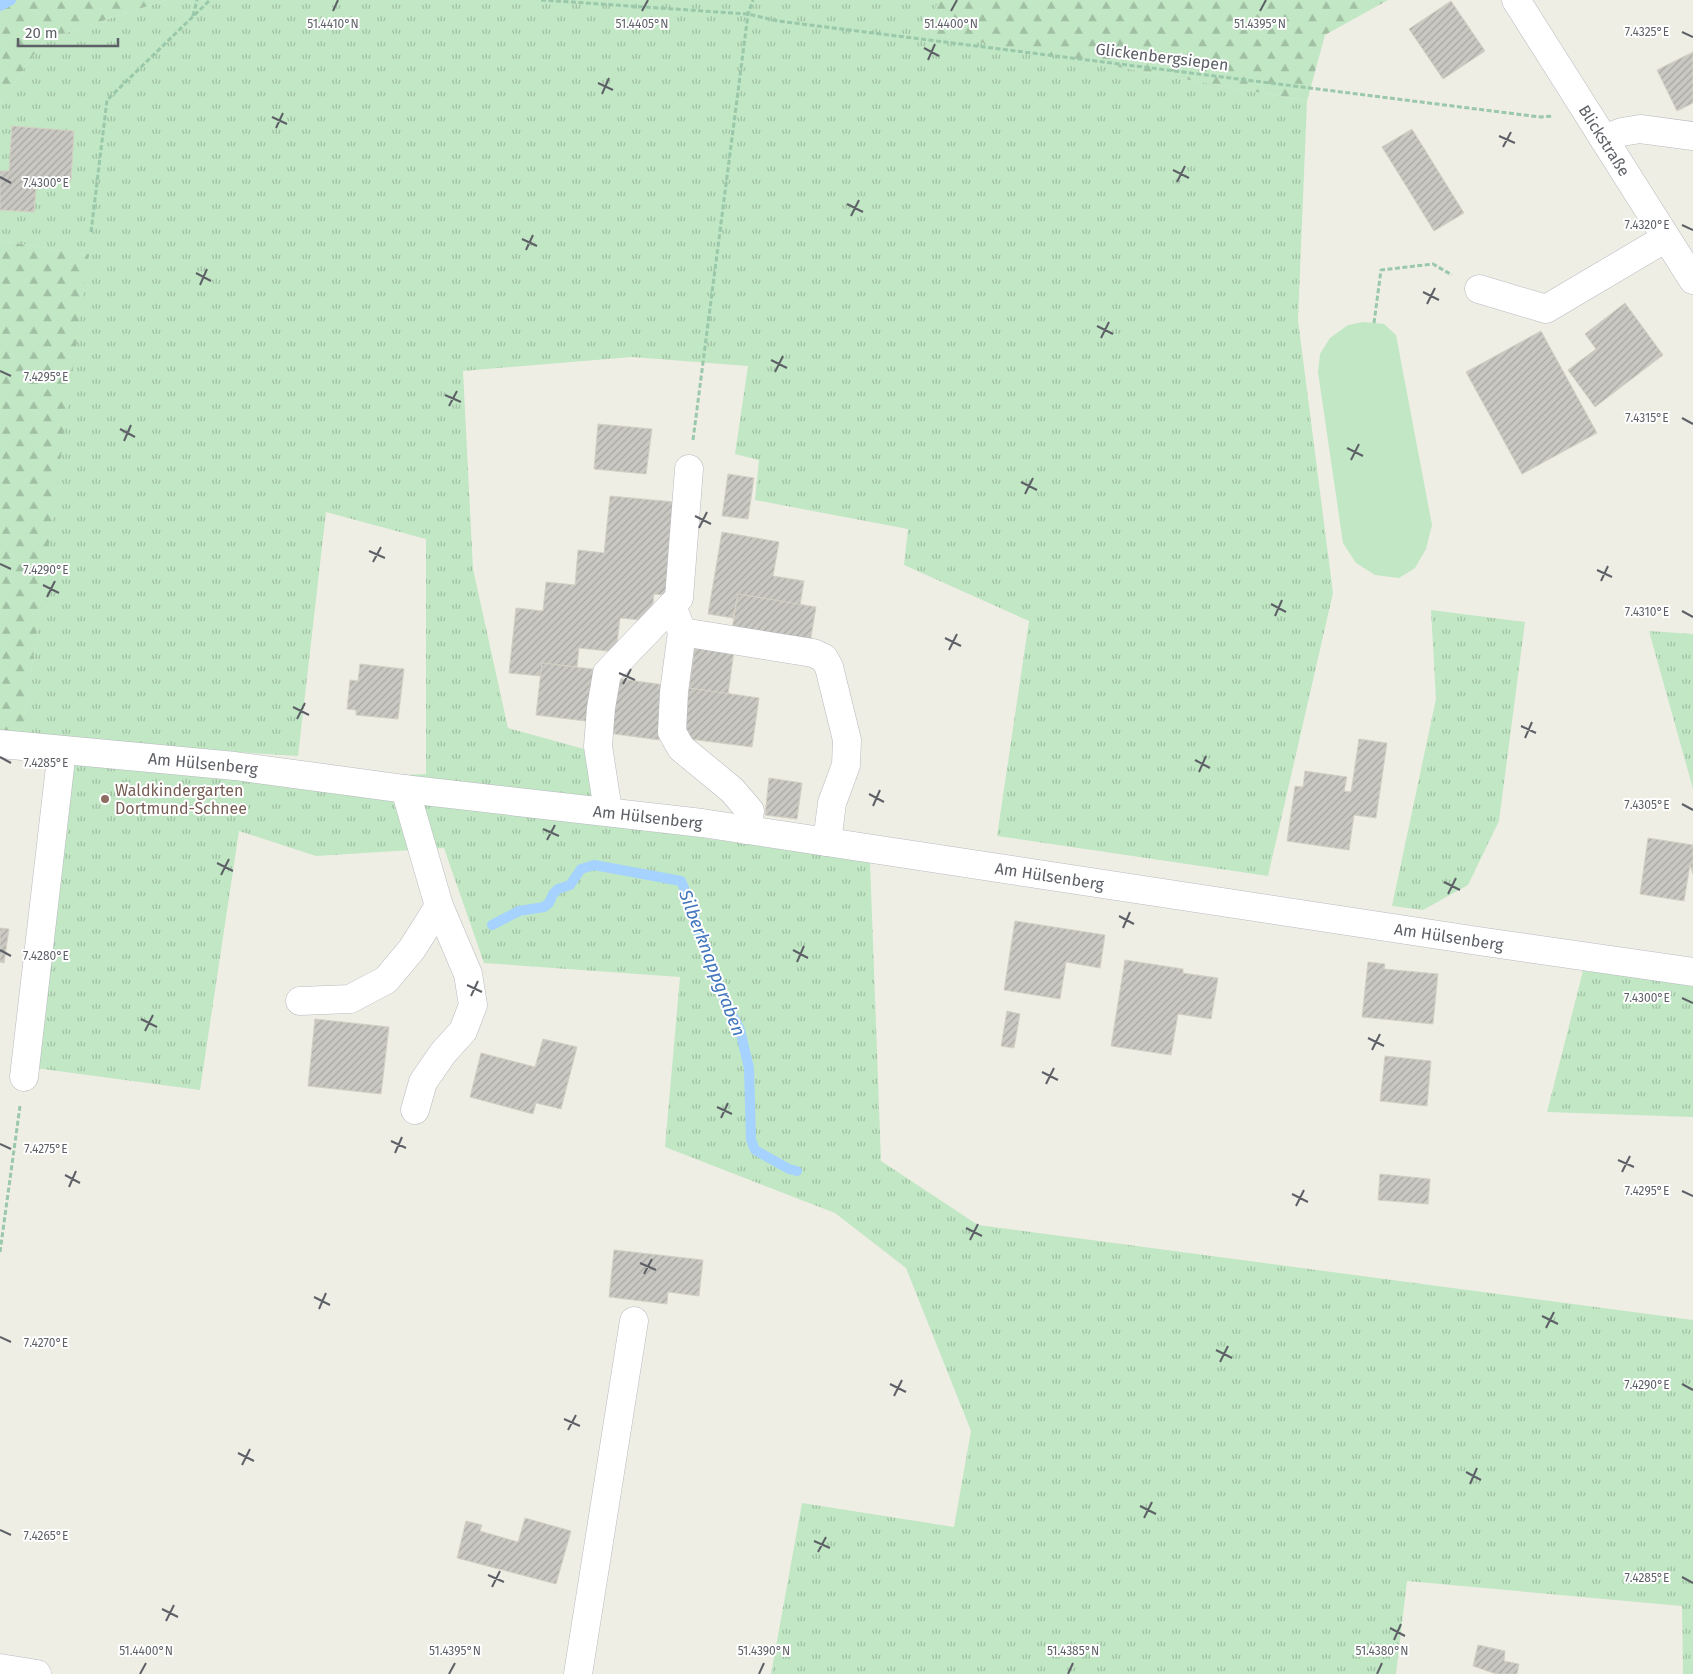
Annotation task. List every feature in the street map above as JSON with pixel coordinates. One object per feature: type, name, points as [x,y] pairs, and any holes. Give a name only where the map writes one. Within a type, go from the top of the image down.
[{"type":"street","name":"Blickstraße","points":[[1516,0],[1693,280]]},
{"type":"street","points":[[1604,139],[1622,132],[1640,130],[1693,136]]},
{"type":"street","points":[[1479,289],[1546,309],[1666,238]]},
{"type":"street","points":[[608,811],[598,746],[600,708],[607,672],[679,598],[689,469]]},
{"type":"street","points":[[672,606],[682,632],[674,692],[672,732],[681,748],[732,790],[750,811],[747,830]]},
{"type":"street","points":[[682,632],[813,653],[824,658],[829,667],[847,740],[846,765],[832,803],[827,842]]},
{"type":"street","name":"Am Hülsenberg","points":[[0,744],[235,766],[405,789],[608,811],[747,830],[1693,972]]},
{"type":"street","points":[[24,1077],[62,750]]},
{"type":"street","points":[[405,789],[439,906],[468,974],[473,1005],[463,1031],[443,1053],[423,1082],[415,1110]]},
{"type":"street","points":[[300,1001],[350,999],[386,980],[412,949],[439,906]]},
{"type":"street","points":[[578,1674],[634,1321]]},
{"type":"street","points":[[0,1668],[37,1674]]},
{"type":"path","points":[[193,17],[198,0]]},
{"type":"path","points":[[91,232],[107,100],[210,0]]},
{"type":"path","name":"Glickenbergsiepen","points":[[541,0],[748,14],[778,21],[1540,117],[1588,114]]},
{"type":"path","points":[[689,469],[748,14],[753,0]]},
{"type":"path","points":[[1374,323],[1381,270],[1432,264],[1479,289]]},
{"type":"path","points":[[0,1252],[24,1077]]},
{"type":"green space","points":[[0,0],[166,0],[44,40],[0,104]]},
{"type":"green space","points":[[166,0],[938,0],[930,33],[1307,101],[1298,320],[1333,593],[1268,876],[997,836],[1029,621],[904,565],[908,529],[755,500],[759,460],[735,454],[748,366],[632,357],[463,371],[473,569],[508,728],[584,749],[600,823],[870,862],[881,1161],[978,1225],[1693,1320],[1693,1674],[1683,1674],[1682,1606],[1407,1581],[1396,1674],[771,1674],[802,1503],[954,1527],[971,1431],[906,1268],[835,1213],[665,1147],[680,977],[484,963],[444,848],[316,856],[239,831],[200,1090],[35,1068],[67,765],[76,764],[246,781],[426,774],[426,539],[326,512],[298,756],[22,738],[88,254],[0,241],[0,104],[44,40]]},
{"type":"green space","points":[[938,0],[1388,0],[1325,35],[1307,101],[929,33]]},
{"type":"green space","points":[[0,241],[89,254],[22,738],[0,736]]},
{"type":"green space","points":[[1363,322],[1384,324],[1396,335],[1432,525],[1426,549],[1415,568],[1399,578],[1375,575],[1356,563],[1343,543],[1318,372],[1320,354],[1330,338],[1348,325]]},
{"type":"green space","points":[[1431,610],[1525,622],[1499,821],[1468,885],[1423,910],[1392,906],[1436,699]]},
{"type":"green space","points":[[1649,631],[1693,634],[1693,789]]},
{"type":"green space","points":[[1583,971],[1693,980],[1693,1117],[1547,1112]]},
{"type":"building","points":[[1451,1],[1485,51],[1443,79],[1409,29]]},
{"type":"building","points":[[1693,52],[1693,103],[1677,111],[1657,70]]},
{"type":"building","points":[[12,126],[74,131],[71,180],[37,178],[34,212],[0,210],[0,171],[9,171]]},
{"type":"building","points":[[1412,129],[1464,213],[1434,231],[1382,147]]},
{"type":"building","points":[[1625,303],[1663,355],[1595,407],[1568,370],[1596,349],[1585,334]]},
{"type":"building","points":[[1541,331],[1597,433],[1522,474],[1466,372]]},
{"type":"building","points":[[598,424],[652,429],[646,474],[594,469]]},
{"type":"building","points":[[728,474],[754,478],[748,519],[722,516]]},
{"type":"building","points":[[610,496],[685,503],[675,596],[654,594],[651,621],[620,618],[616,652],[579,648],[577,667],[542,663],[541,676],[509,673],[516,608],[543,611],[546,582],[575,585],[578,550],[604,553]]},
{"type":"building","points":[[722,532],[779,542],[773,576],[804,581],[800,605],[738,594],[733,618],[708,614]]},
{"type":"building","points":[[738,594],[816,607],[809,649],[731,635]]},
{"type":"building","points":[[695,646],[734,651],[728,694],[689,688]]},
{"type":"building","points":[[542,663],[600,670],[594,722],[536,715]]},
{"type":"building","points":[[360,664],[404,669],[398,719],[356,715],[356,710],[347,709],[350,680],[358,681]]},
{"type":"building","points":[[614,678],[665,685],[659,740],[608,733]]},
{"type":"building","points":[[689,688],[759,698],[752,747],[682,738]]},
{"type":"building","points":[[1359,739],[1387,743],[1376,818],[1354,815],[1349,850],[1287,841],[1295,786],[1303,787],[1305,771],[1347,777],[1344,791],[1351,792]]},
{"type":"building","points":[[769,778],[802,783],[797,819],[765,815]]},
{"type":"building","points":[[1648,838],[1693,845],[1693,874],[1690,865],[1684,901],[1640,894]]},
{"type":"building","points":[[1015,921],[1105,935],[1100,968],[1066,962],[1060,999],[1004,990]]},
{"type":"building","points":[[0,928],[9,929],[4,963],[0,962]]},
{"type":"building","points":[[1125,960],[1183,969],[1183,973],[1218,978],[1211,1019],[1178,1014],[1171,1055],[1111,1046]]},
{"type":"building","points":[[1368,962],[1385,964],[1384,969],[1438,974],[1433,1024],[1362,1017]]},
{"type":"building","points":[[1007,1011],[1020,1014],[1014,1048],[1001,1046]]},
{"type":"building","points":[[315,1019],[389,1027],[381,1094],[308,1086]]},
{"type":"building","points":[[543,1039],[577,1047],[561,1109],[536,1103],[533,1114],[470,1097],[481,1053],[535,1067]]},
{"type":"building","points":[[1385,1056],[1431,1061],[1427,1106],[1380,1101]]},
{"type":"building","points":[[1380,1174],[1430,1179],[1428,1204],[1378,1200]]},
{"type":"building","points":[[614,1250],[703,1260],[699,1296],[668,1292],[667,1304],[609,1297]]},
{"type":"building","points":[[525,1518],[571,1531],[556,1584],[457,1558],[466,1521],[482,1525],[480,1531],[518,1542]]},
{"type":"building","points":[[1478,1645],[1505,1651],[1504,1661],[1519,1664],[1517,1674],[1496,1674],[1473,1666]]},
{"type":"waterway","points":[[0,6],[11,0]]},
{"type":"waterway","name":"Silberknappgraben","points":[[492,925],[519,911],[544,907],[558,889],[570,885],[581,869],[594,865],[681,881],[720,989],[740,1030],[749,1068],[751,1140],[755,1150],[789,1169],[797,1171]]},
{"type":"place","name":"Waldkindergarten Dortmund-Schnee","points":[[105,799]]}]
